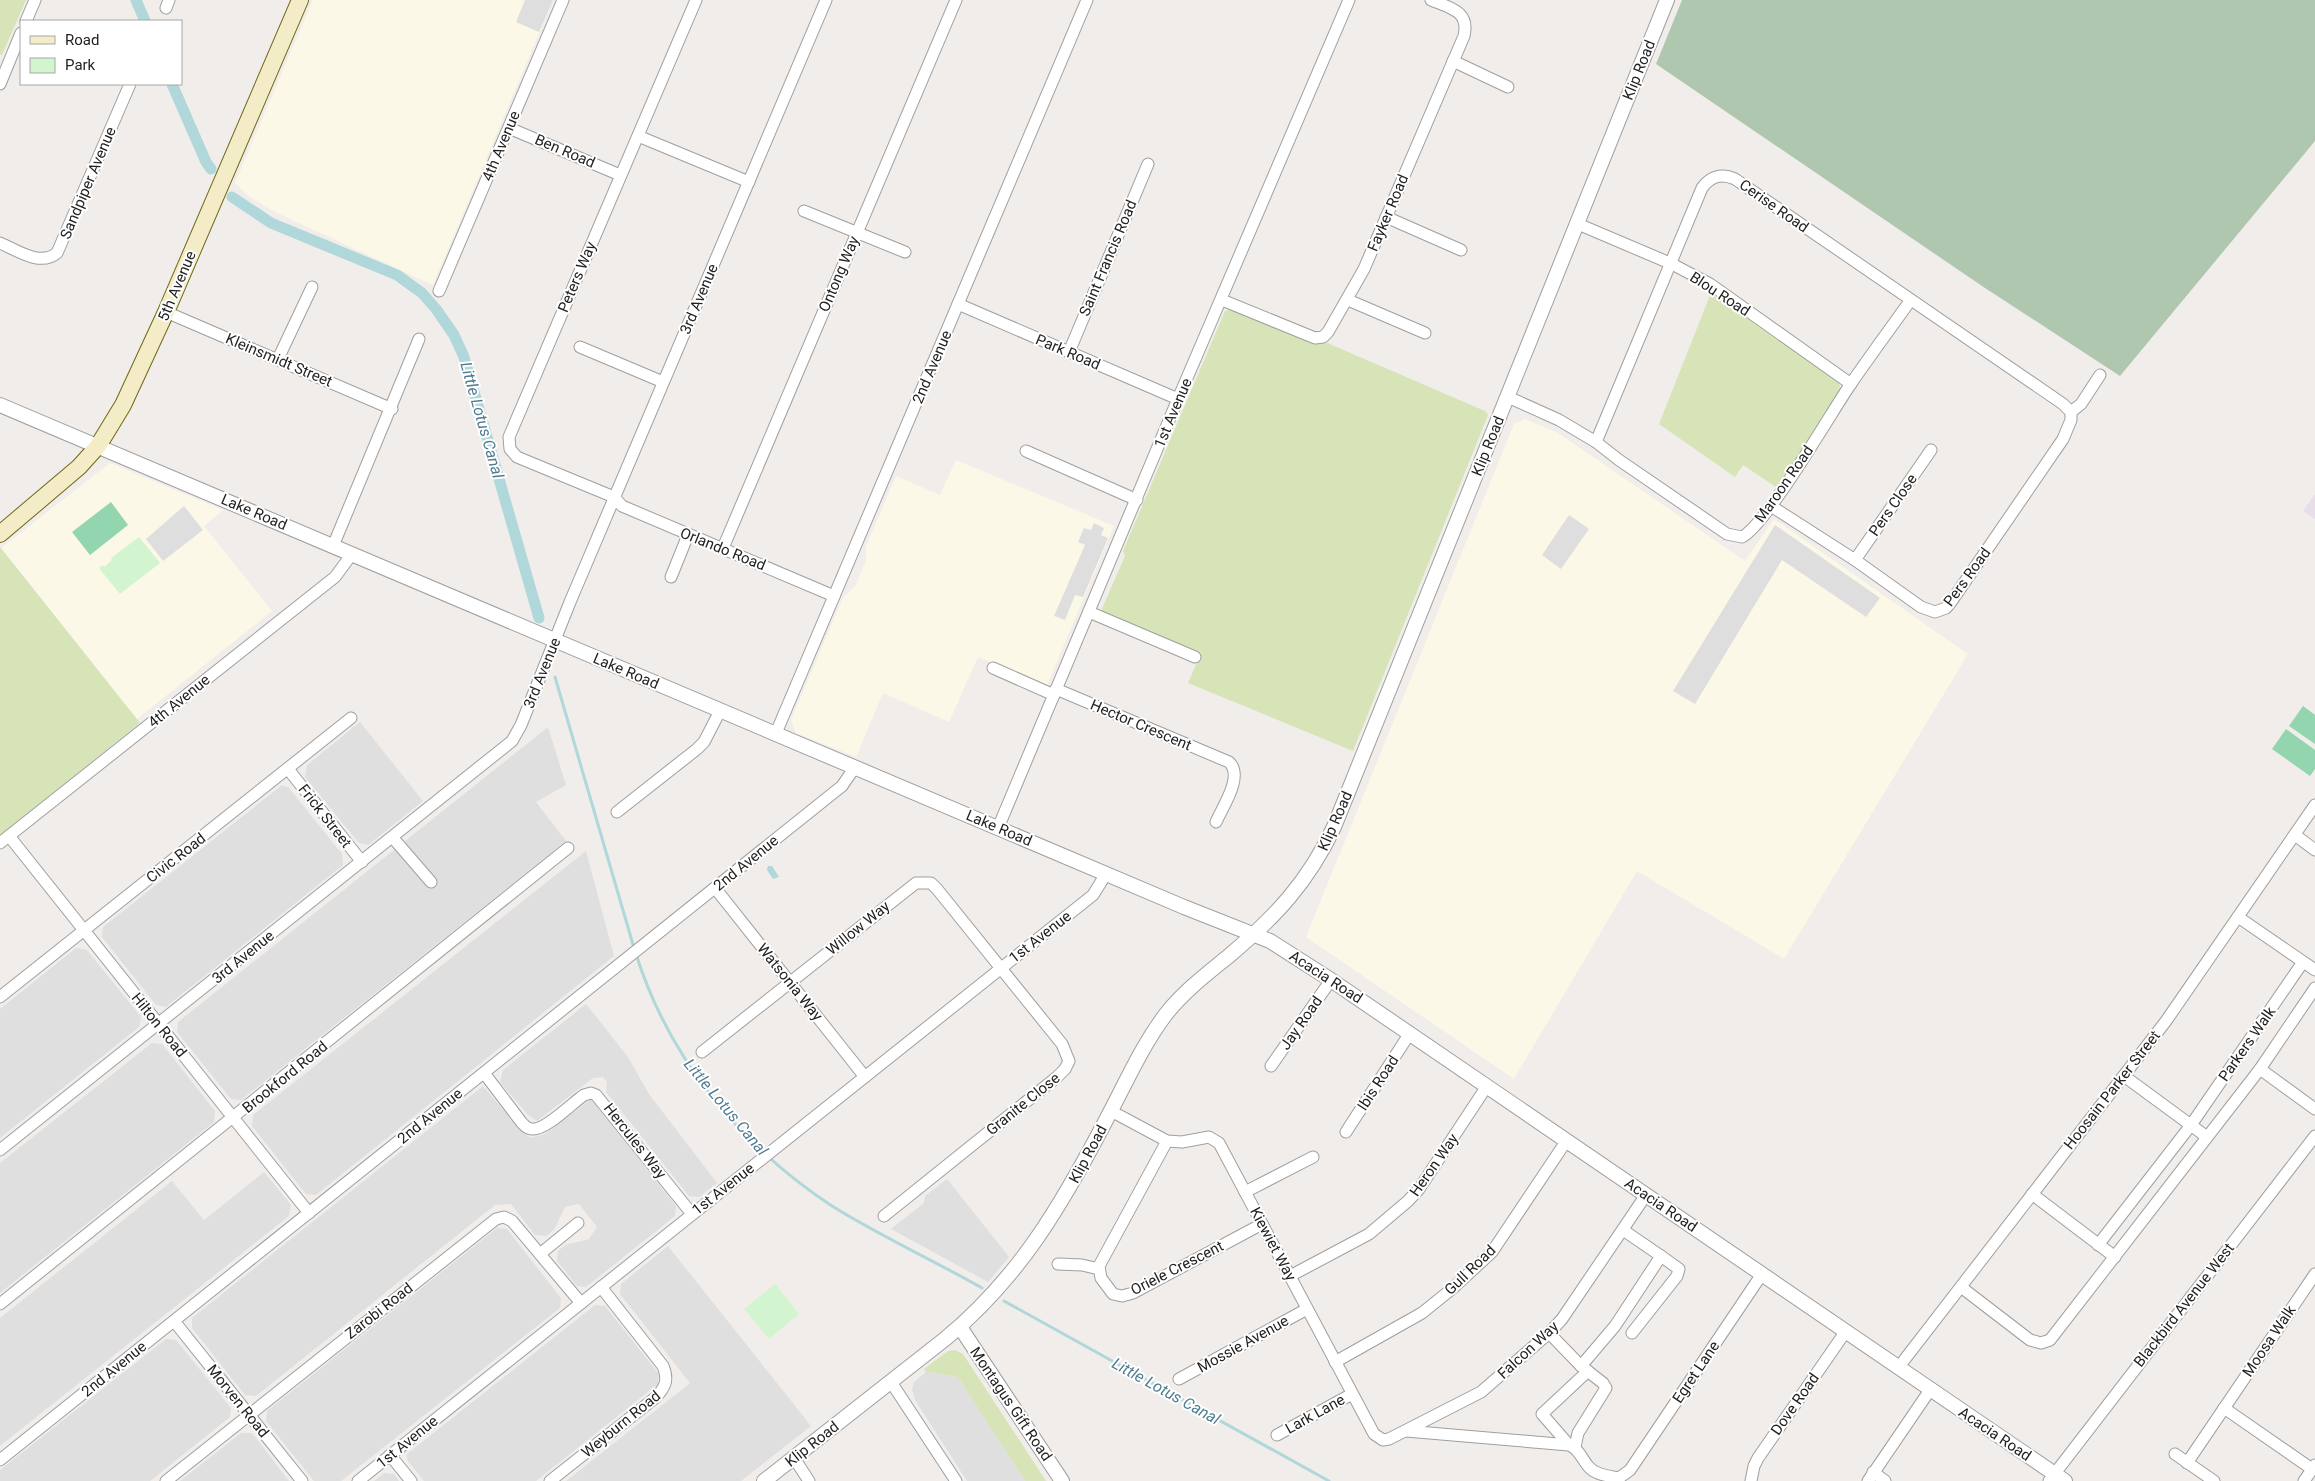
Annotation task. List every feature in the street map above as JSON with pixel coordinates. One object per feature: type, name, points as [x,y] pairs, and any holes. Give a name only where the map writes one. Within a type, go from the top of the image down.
[{"type":"main road","name":"5th Avenue","points":[[0,534],[63,483],[98,446],[133,387],[300,0]]},
{"type":"street","points":[[26,20],[35,0]]},
{"type":"street","name":"4th Avenue","points":[[439,291],[563,0]]},
{"type":"street","name":"Peters Way","points":[[614,497],[517,457],[508,442],[696,0]]},
{"type":"street","name":"3rd Avenue","points":[[0,1150],[393,838],[512,741],[521,725],[554,640],[614,497],[826,0]]},
{"type":"street","name":"Ontong Way","points":[[723,548],[956,0]]},
{"type":"street","name":"2nd Avenue","points":[[776,733],[1087,0]]},
{"type":"street","name":"1st Avenue","points":[[998,828],[1178,399],[1350,0]]},
{"type":"street","name":"Fayker Road","points":[[1222,300],[1315,338],[1323,337],[1328,332],[1348,300],[1386,218],[1464,36],[1465,21],[1457,10],[1431,0]]},
{"type":"street","name":"Klip Road","points":[[764,1481],[960,1327],[1001,1285],[1061,1204],[1140,1054],[1168,1012],[1196,983],[1254,934],[1301,885],[1316,864],[1508,397],[1667,0]]},
{"type":"street","points":[[0,84],[20,35]]},
{"type":"street","points":[[1453,61],[1508,87]]},
{"type":"street","name":"Sandpiper Avenue","points":[[0,243],[37,258],[46,259],[57,253],[130,85]]},
{"type":"street","name":"Ben Road","points":[[509,128],[620,175]]},
{"type":"street","points":[[638,136],[748,182]]},
{"type":"street","name":"Saint Francis Road","points":[[1069,352],[1148,164]]},
{"type":"street","name":"Cerise Road","points":[[1596,442],[1672,264],[1702,188],[1708,180],[1726,175],[1735,179],[1910,301],[2064,404],[2071,412]]},
{"type":"street","points":[[804,210],[904,252]]},
{"type":"street","points":[[1386,218],[1461,250]]},
{"type":"street","name":"Blou Road","points":[[1578,224],[1672,264],[1710,284],[1851,384]]},
{"type":"street","points":[[278,359],[312,287]]},
{"type":"street","points":[[1348,300],[1425,333]]},
{"type":"street","name":"Maroon Road","points":[[1508,397],[1552,416],[1596,442],[1619,460],[1733,537],[1742,536],[1748,533],[1771,506],[1851,384],[1910,301]]},
{"type":"street","name":"Park Road","points":[[958,304],[1178,399]]},
{"type":"street","name":"Kleinsmidt Street","points":[[166,312],[392,409]]},
{"type":"street","points":[[333,546],[392,409],[419,338]]},
{"type":"street","points":[[580,347],[663,382]]},
{"type":"street","name":"Pers Road","points":[[1771,506],[1855,560],[1921,607],[1934,612],[1946,608],[2063,439],[2071,420],[2071,412],[2081,404],[2100,375]]},
{"type":"street","name":"Lake Road","points":[[0,405],[1106,874],[1254,934]]},
{"type":"street","name":"Pers Close","points":[[1855,560],[1931,450]]},
{"type":"street","points":[[1026,451],[1137,500]]},
{"type":"street","name":"Orlando Road","points":[[614,497],[622,506],[834,596]]},
{"type":"street","points":[[671,577],[688,534]]},
{"type":"street","name":"4th Avenue","points":[[5,840],[335,576],[352,554]]},
{"type":"street","points":[[1089,612],[1194,657]]},
{"type":"street","name":"Hector Crescent","points":[[994,668],[1232,765],[1235,778],[1216,822]]},
{"type":"street","points":[[617,812],[697,750],[704,742],[720,711]]},
{"type":"street","name":"Civic Road","points":[[0,997],[351,718]]},
{"type":"street","name":"2nd Avenue","points":[[0,1460],[842,786],[855,767]]},
{"type":"street","name":"Frick Street","points":[[288,769],[362,862]]},
{"type":"street","name":"Hoosain Parker Street","points":[[1898,1368],[2166,1021],[2315,804]]},
{"type":"street","points":[[2294,835],[2315,850]]},
{"type":"street","points":[[393,838],[431,882]]},
{"type":"street","name":"Hilton Road","points":[[5,840],[84,931],[309,1213]]},
{"type":"street","name":"Brookford Road","points":[[0,1304],[568,848]]},
{"type":"street","name":"1st Avenue","points":[[358,1481],[1093,895],[1106,874]]},
{"type":"street","name":"Willow Way","points":[[702,1052],[916,883],[924,882],[931,884],[937,889],[1000,968]]},
{"type":"street","name":"Watsonia Way","points":[[715,888],[865,1077]]},
{"type":"street","points":[[2238,917],[2315,970]]},
{"type":"street","name":"Acacia Road","points":[[1254,934],[1270,941],[1410,1033],[1846,1331],[2056,1478]]},
{"type":"street","name":"Parkers Walk","points":[[2098,1246],[2191,1125],[2303,962]]},
{"type":"street","name":"Granite Close","points":[[884,1216],[1065,1070],[1068,1061],[1062,1044],[1000,968]]},
{"type":"street","name":"Jay Road","points":[[1271,1066],[1331,980]]},
{"type":"street","name":"Parkers Walk","points":[[1961,1287],[2036,1343],[2045,1343],[2056,1334],[2260,1069],[2315,988]]},
{"type":"street","name":"Ibis Road","points":[[1346,1132],[1410,1033]]},
{"type":"street","points":[[2260,1069],[2315,1109]]},
{"type":"street","name":"Hercules Way","points":[[484,1073],[522,1122],[533,1130],[546,1125],[584,1095],[591,1093],[596,1095],[692,1214]]},
{"type":"street","points":[[2124,1076],[2207,1137]]},
{"type":"street","name":"Heron Way","points":[[1290,1276],[1369,1234],[1408,1201],[1419,1189],[1487,1086]]},
{"type":"street","points":[[1058,1264],[1082,1265],[1099,1269],[1103,1256],[1167,1141],[1111,1111]]},
{"type":"street","name":"Blackbird Avenue West","points":[[2056,1478],[2315,1136]]},
{"type":"street","name":"Kiewiet Way","points":[[1167,1141],[1182,1142],[1209,1137],[1215,1139],[1374,1434],[1383,1440],[1390,1439]]},
{"type":"street","name":"Gull Road","points":[[1335,1362],[1422,1313],[1482,1262],[1492,1252],[1567,1140]]},
{"type":"street","points":[[1245,1192],[1313,1157]]},
{"type":"street","points":[[2032,1194],[2098,1246],[2115,1257]]},
{"type":"street","name":"Falcon Way","points":[[1390,1439],[1481,1392],[1549,1333],[1646,1196]]},
{"type":"street","name":"Zarobi Road","points":[[166,1481],[496,1219],[504,1217],[512,1220],[581,1303]]},
{"type":"street","points":[[540,1254],[578,1223]]},
{"type":"street","name":"Oriele Crescent","points":[[1099,1269],[1101,1278],[1113,1294],[1122,1296],[1133,1293],[1262,1224]]},
{"type":"street","points":[[1623,1230],[1679,1268],[1677,1276],[1632,1333]]},
{"type":"street","points":[[1572,1446],[1542,1414],[1585,1368],[1661,1256]]},
{"type":"street","name":"Egret Lane","points":[[1572,1446],[1589,1468],[1597,1472],[1619,1478],[1630,1470],[1762,1274]]},
{"type":"street","name":"Moosa Walk","points":[[2187,1463],[2315,1274]]},
{"type":"street","name":"Weyburn Road","points":[[550,1481],[654,1398],[665,1386],[666,1373],[663,1366],[601,1286]]},
{"type":"street","name":"Mossie Avenue","points":[[1179,1379],[1308,1309]]},
{"type":"street","name":"Morven Road","points":[[174,1321],[302,1481]]},
{"type":"street","name":"Montagus Gift Road","points":[[960,1327],[1062,1481]]},
{"type":"street","name":"Dove Road","points":[[1751,1481],[1758,1458],[1846,1331]]},
{"type":"street","points":[[1549,1333],[1603,1383],[1606,1390],[1578,1432],[1572,1446]]},
{"type":"street","points":[[892,1382],[956,1481]]},
{"type":"street","points":[[1885,1481],[1870,1477],[1930,1390]]},
{"type":"street","name":"Lark Lane","points":[[1277,1435],[1352,1394]]},
{"type":"street","points":[[2224,1408],[2314,1467],[2304,1481]]},
{"type":"street","points":[[1406,1431],[1572,1446]]},
{"type":"street","points":[[2175,1454],[2214,1481]]},
{"type":"street","points":[[390,1456],[411,1481]]},
{"type":"street","points":[[794,1458],[809,1481]]},
{"type":"shaded area","points":[[313,0],[553,0],[433,285],[275,212],[250,197],[235,183]]},
{"type":"shaded area","points":[[525,0],[553,0],[539,32],[516,22]]},
{"type":"shaded area","points":[[1525,419],[1558,433],[1745,561],[1774,519],[1968,654],[1784,959],[1637,871],[1514,1079],[1306,937],[1514,424]]},
{"type":"shaded area","points":[[956,460],[1114,526],[1047,685],[978,657],[949,722],[883,693],[856,757],[796,733],[791,720],[843,598],[855,586],[866,561],[866,546],[896,476],[940,495]]},
{"type":"shaded area","points":[[110,463],[223,510],[204,526],[272,611],[137,719],[1,548]]},
{"type":"shaded area","points":[[2315,494],[2315,519],[2303,511]]},
{"type":"shaded area","points":[[184,506],[203,530],[163,561],[146,539]]},
{"type":"shaded area","points":[[1569,515],[1589,529],[1561,569],[1542,555]]},
{"type":"shaded area","points":[[1094,523],[1104,528],[1101,535],[1108,538],[1083,597],[1075,595],[1065,620],[1054,616],[1085,545],[1078,542],[1084,528],[1091,530]]},
{"type":"shaded area","points":[[1775,525],[1880,598],[1866,617],[1782,560],[1695,704],[1673,691]]},
{"type":"shaded area","points":[[360,722],[423,801],[368,845],[359,843],[305,777],[307,765]]},
{"type":"shaded area","points":[[548,727],[566,785],[536,802],[566,841],[241,1100],[231,1099],[177,1032],[178,1022]]},
{"type":"shaded area","points":[[282,785],[289,788],[342,854],[343,865],[166,1007],[156,1005],[102,937],[103,927]]},
{"type":"shaded area","points":[[586,851],[614,956],[316,1195],[306,1194],[252,1126],[253,1115]]},
{"type":"shaded area","points":[[76,948],[87,950],[141,1017],[139,1027],[0,1138],[0,1009]]},
{"type":"shaded area","points":[[586,1004],[628,1057],[649,1094],[717,1183],[699,1197],[689,1196],[606,1092],[607,1082],[603,1077],[593,1078],[537,1121],[528,1115],[500,1082],[503,1070]]},
{"type":"shaded area","points":[[152,1043],[162,1044],[215,1111],[214,1122],[0,1293],[0,1163]]},
{"type":"shaded area","points":[[483,1086],[522,1132],[531,1138],[545,1134],[591,1099],[676,1206],[675,1216],[586,1287],[577,1286],[557,1261],[558,1251],[565,1245],[589,1239],[597,1227],[579,1204],[565,1207],[554,1230],[546,1236],[535,1235],[511,1204],[495,1205],[256,1396],[245,1395],[192,1328],[192,1318]]},
{"type":"shaded area","points":[[264,1172],[291,1205],[289,1216],[0,1446],[0,1318],[172,1181],[204,1220]]},
{"type":"shaded area","points":[[947,1179],[1009,1257],[988,1282],[891,1229],[924,1203],[925,1196]]},
{"type":"shaded area","points":[[497,1228],[507,1229],[561,1298],[560,1308],[341,1481],[314,1481],[266,1421],[267,1411]]},
{"type":"shaded area","points":[[668,1246],[811,1426],[741,1481],[566,1481],[690,1383],[620,1294],[621,1284]]},
{"type":"shaded area","points":[[595,1305],[605,1306],[659,1374],[658,1384],[536,1481],[424,1481],[407,1460],[407,1454]]},
{"type":"shaded area","points":[[166,1339],[176,1340],[231,1408],[230,1417],[150,1481],[0,1481],[0,1470]]},
{"type":"shaded area","points":[[926,1372],[958,1377],[1025,1481],[967,1481],[915,1400],[912,1389],[914,1382]]},
{"type":"shaded area","points":[[241,1433],[252,1433],[289,1481],[180,1481]]},
{"type":"shaded area","points":[[384,1473],[394,1474],[399,1481],[374,1481]]},
{"type":"green space","points":[[0,0],[26,0],[2,55],[0,54]]},
{"type":"green space","points":[[1682,0],[2315,0],[2315,141],[2120,376],[1982,286],[1656,64]]},
{"type":"green space","points":[[1711,293],[1836,378],[1840,385],[1839,394],[1776,487],[1743,465],[1735,477],[1659,424]]},
{"type":"green space","points":[[1232,309],[1316,343],[1325,342],[1485,411],[1488,415],[1353,751],[1188,683],[1201,653],[1191,648],[1184,650],[1101,611],[1125,556],[1123,551],[1225,311]]},
{"type":"green space","points":[[111,502],[128,525],[90,555],[72,532]]},
{"type":"green space","points":[[139,537],[160,563],[120,594],[99,568],[103,565],[104,567],[112,560],[111,558]]},
{"type":"green space","points":[[0,547],[140,723],[0,835]]},
{"type":"green space","points":[[2303,706],[2315,715],[2315,744],[2289,726]]},
{"type":"green space","points":[[2286,729],[2315,750],[2315,769],[2310,776],[2272,749]]},
{"type":"green space","points":[[775,1284],[799,1314],[769,1339],[744,1309]]},
{"type":"green space","points":[[955,1350],[963,1354],[1046,1481],[1025,1481],[958,1377],[926,1372],[924,1369],[948,1351]]},
{"type":"water","points":[[768,866],[772,866],[779,877],[773,879],[767,870]]},
{"type":"waterway","name":"Little Lotus Canal","points":[[136,0],[145,20]]},
{"type":"waterway","name":"Little Lotus Canal","points":[[172,85],[206,162],[211,169]]},
{"type":"waterway","name":"Little Lotus Canal","points":[[232,197],[271,223],[397,275],[422,293],[436,309],[454,335],[464,357],[539,618]]},
{"type":"waterway","name":"Little Lotus Canal","points":[[555,677],[634,948]]},
{"type":"waterway","name":"Little Lotus Canal","points":[[636,954],[650,993],[668,1029],[689,1064],[712,1097],[739,1128],[768,1156],[832,1206],[869,1228],[982,1288]]},
{"type":"waterway","name":"Little Lotus Canal","points":[[1004,1301],[1329,1481]]}]
